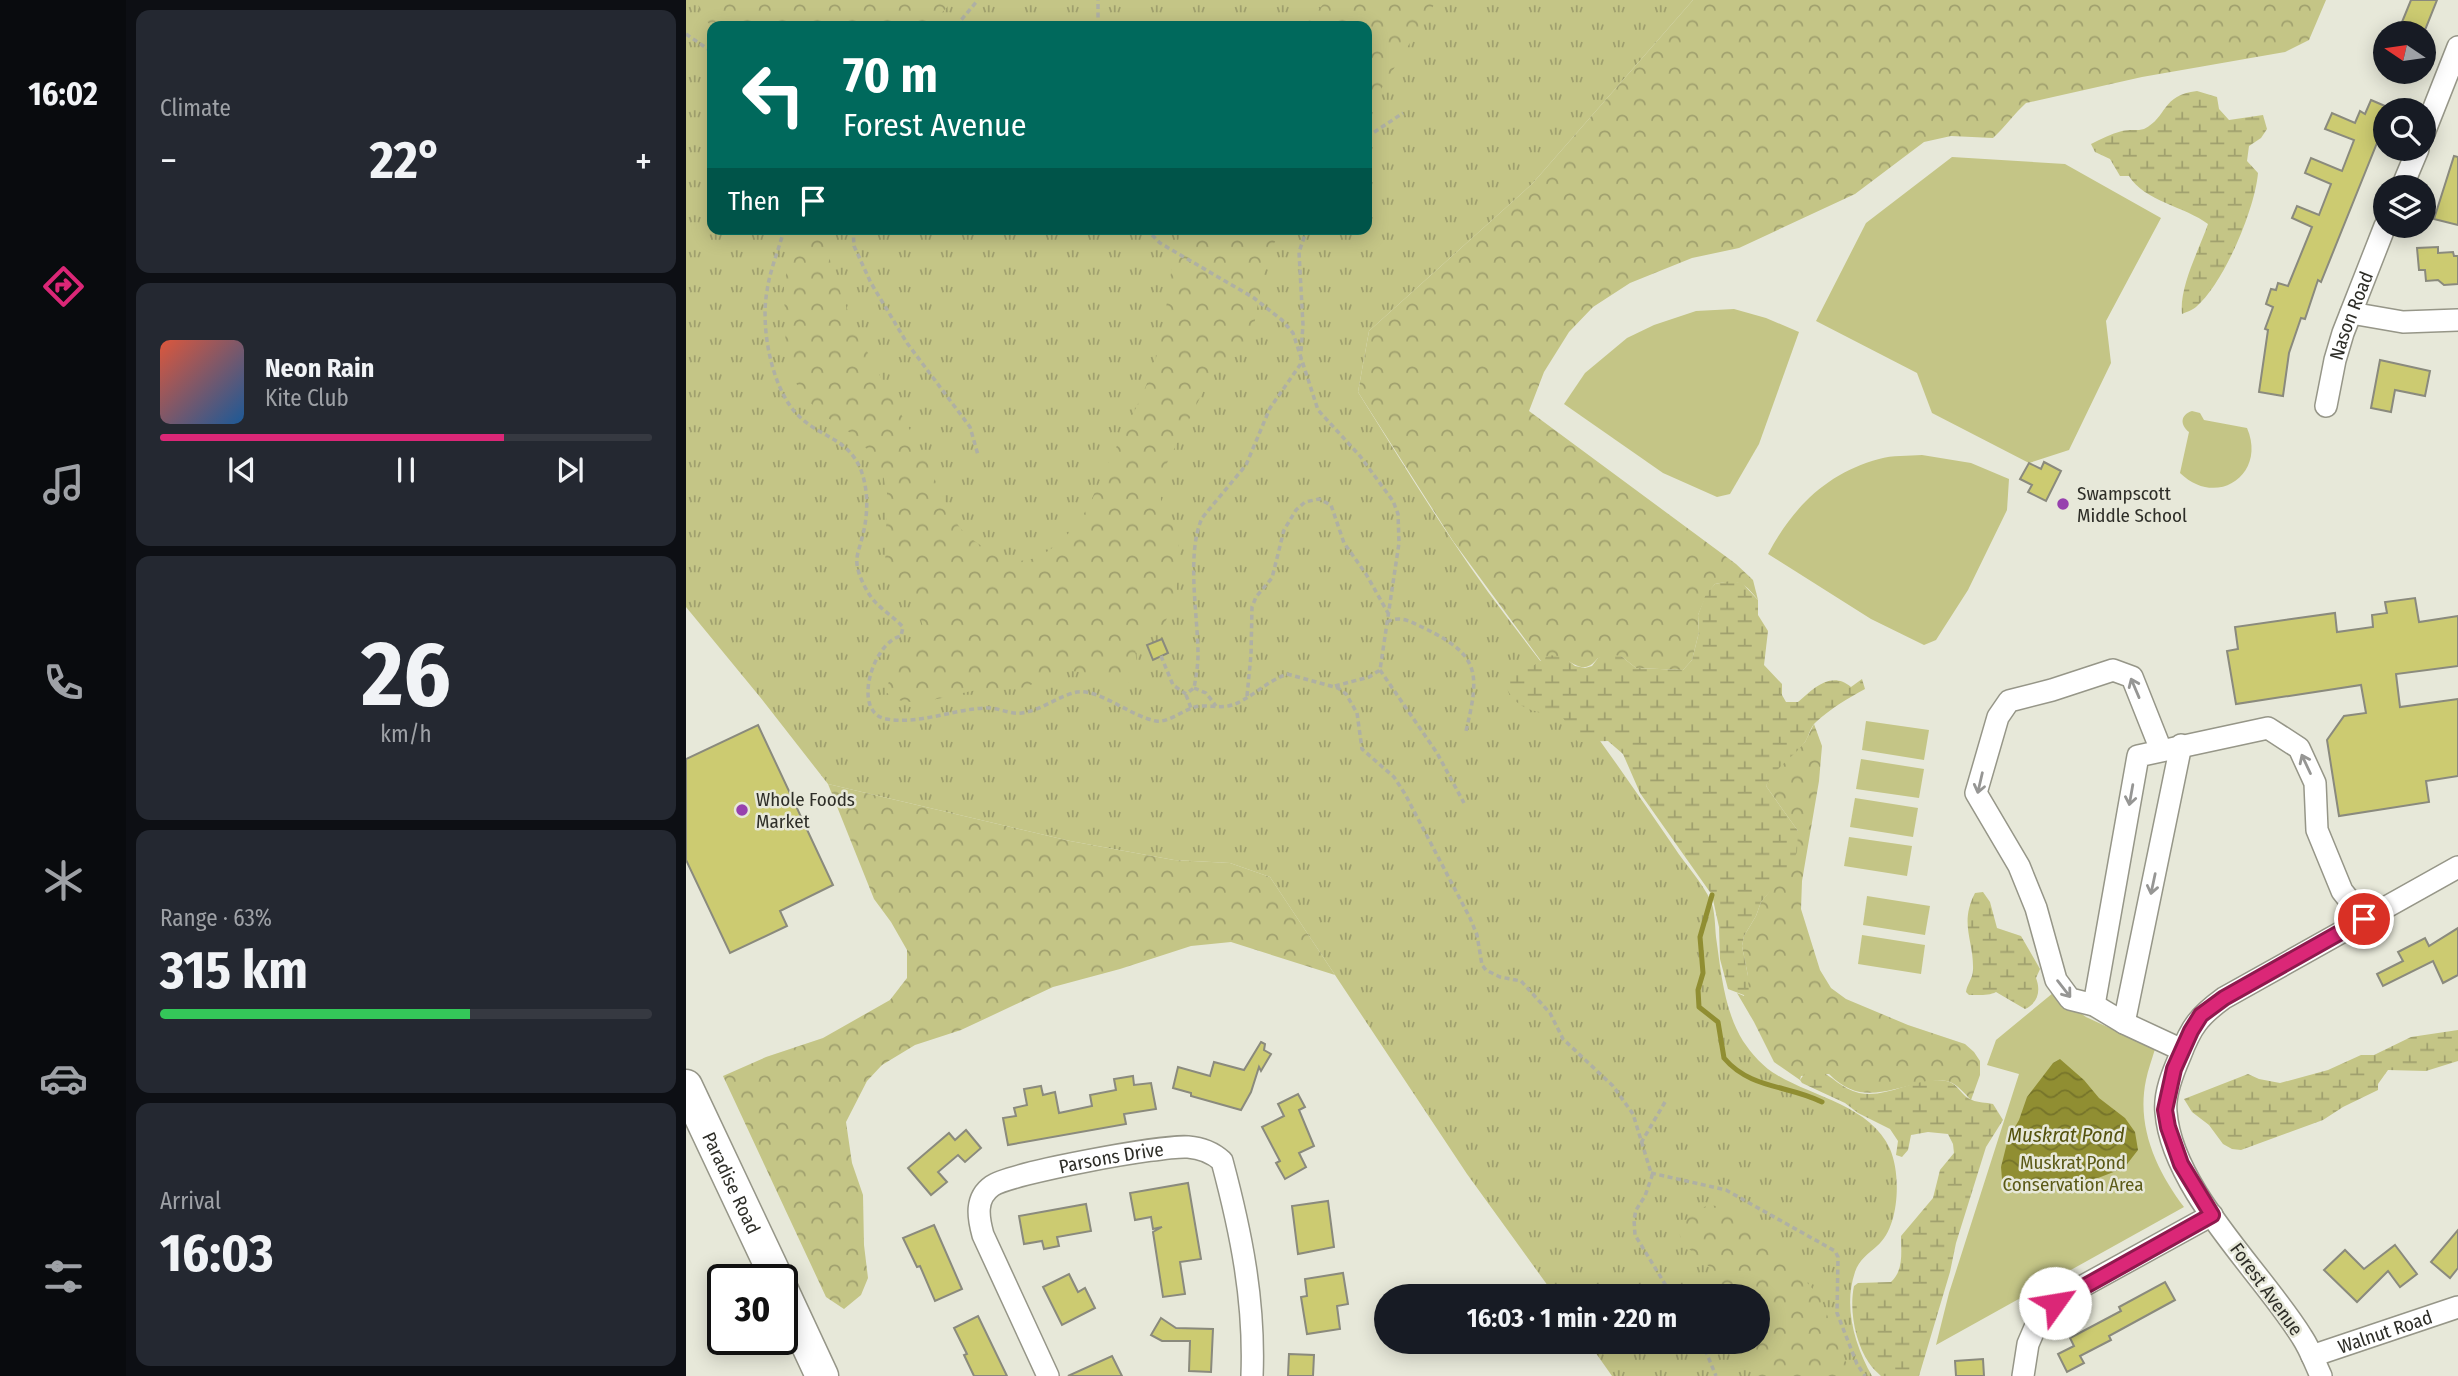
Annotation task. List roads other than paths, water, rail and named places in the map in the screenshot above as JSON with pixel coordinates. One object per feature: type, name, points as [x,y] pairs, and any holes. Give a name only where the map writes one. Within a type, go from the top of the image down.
[{"type":"highway","name":"Paradise Road","points":[[686,1086],[770,1264]]},
{"type":"highway","points":[[798,1324],[822,1376]]},
{"type":"street","points":[[2436,103],[2458,47]]},
{"type":"street","name":"Nason Road","points":[[2326,406],[2335,360],[2380,238]]},
{"type":"street","points":[[2351,313],[2403,322],[2458,320]]},
{"type":"street","points":[[2124,1023],[2171,748],[2132,677],[2113,670],[2008,701],[1998,717],[1976,793],[2019,866],[2036,908],[2056,980],[2070,999],[2094,1005],[2124,1023],[2182,1050]]},
{"type":"street","points":[[2094,1005],[2138,756],[2268,727],[2299,748],[2315,783],[2317,830],[2342,891],[2364,919]]},
{"type":"street","name":"Forest Avenue","points":[[2320,1376],[2303,1338],[2212,1215],[2181,1164],[2168,1127],[2165,1110],[2168,1092],[2182,1050],[2201,1015],[2224,998],[2458,867]]},
{"type":"street","name":"Parsons Drive","points":[[1048,1376],[983,1235],[979,1207],[984,1195],[993,1185],[1029,1173],[1176,1146],[1202,1149],[1213,1153],[1222,1161],[1242,1239],[1250,1289],[1252,1376]]},
{"type":"street","points":[[2023,1376],[2028,1343],[2040,1316],[2083,1286],[2212,1215]]},
{"type":"street","name":"Walnut Road","points":[[2312,1356],[2458,1307]]},
{"type":"water","name":"Muskrat Pond","points":[[2060,1059],[2084,1080],[2099,1098],[2125,1118],[2135,1132],[2138,1150],[2124,1168],[2098,1178],[2031,1192],[2010,1189],[2002,1179],[2001,1167],[2008,1139],[2019,1120],[2027,1097],[2053,1063]]},
{"type":"waterway","points":[[1712,895],[1700,937],[1703,973],[1698,990],[1699,1007],[1718,1022],[1724,1058],[1745,1076],[1822,1102]]},
{"type":"place","name":"Swampscott Middle School","points":[[2063,504]]},
{"type":"place","name":"Whole Foods Market","points":[[742,810]]},
{"type":"park label","name":"Muskrat Pond Conservation Area","points":[[2073,1173]]}]
